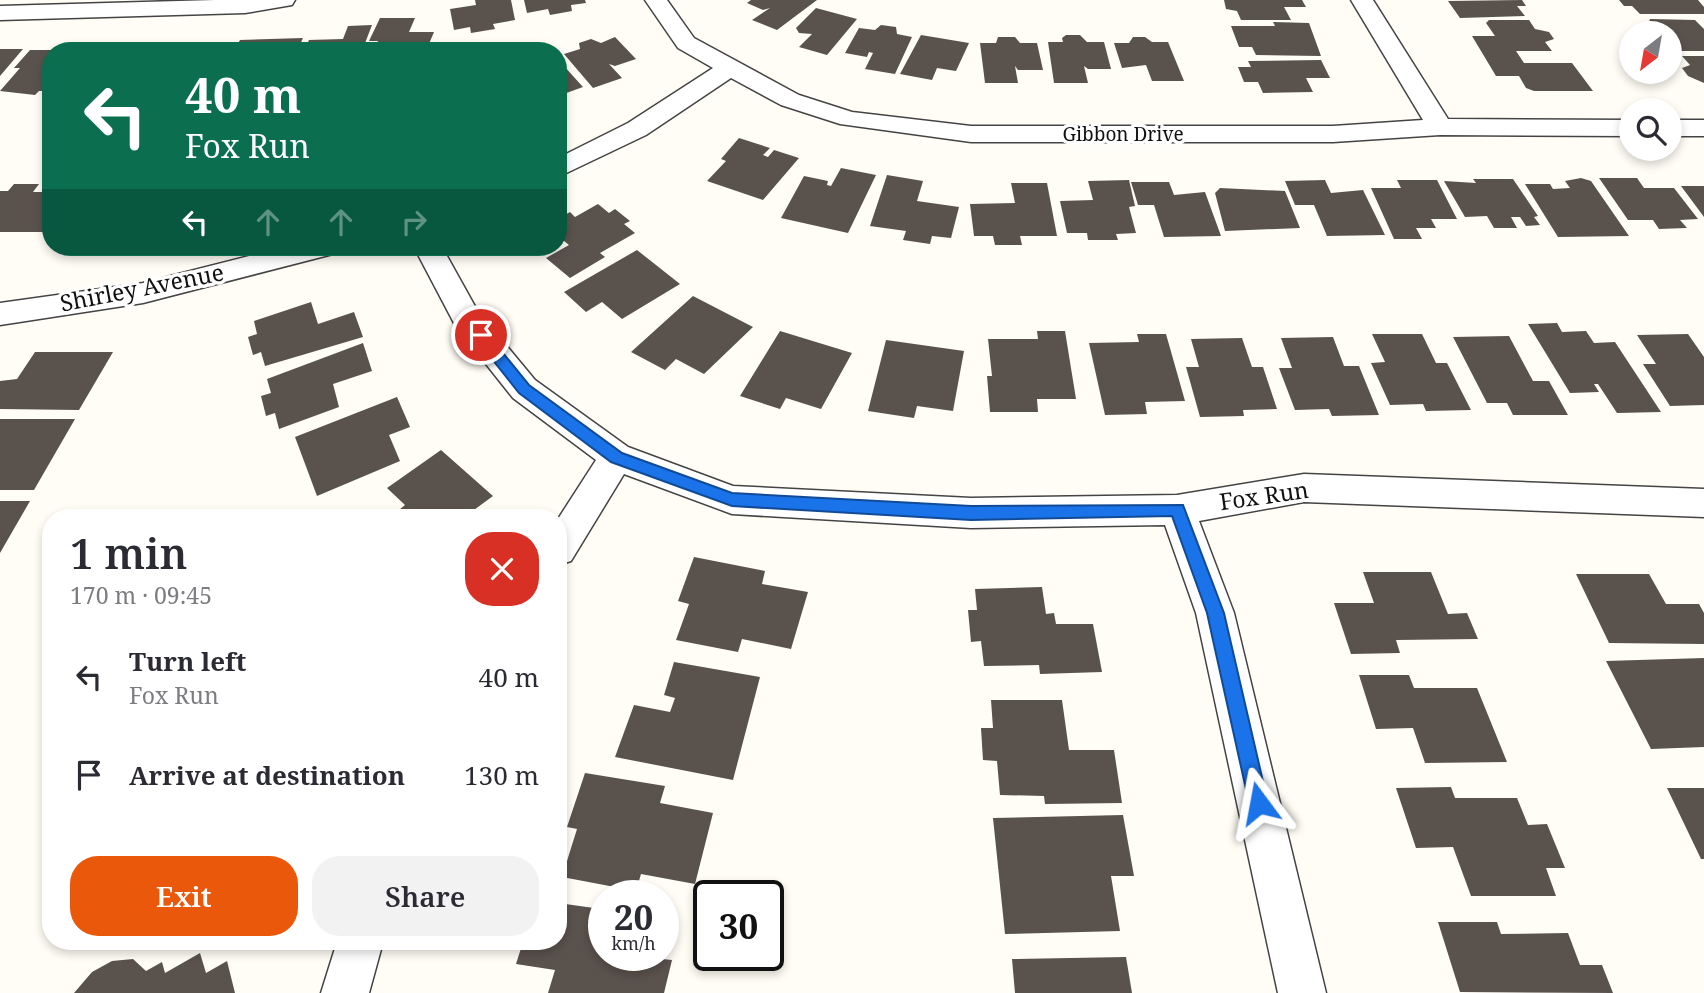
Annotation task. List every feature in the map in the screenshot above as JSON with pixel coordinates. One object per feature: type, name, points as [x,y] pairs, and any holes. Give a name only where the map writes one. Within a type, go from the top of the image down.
[{"type":"street","points":[[0,13],[245,6],[284,0]]},
{"type":"street","name":"Gibbon Drive","points":[[656,0],[686,43],[790,100],[849,119],[971,134],[1333,134],[1440,127],[1619,128]]},
{"type":"street","points":[[1362,0],[1440,127]]},
{"type":"street","points":[[567,164],[637,129],[729,68]]},
{"type":"street","points":[[1682,128],[1704,128]]},
{"type":"street","name":"Shirley Avenue","points":[[0,314],[143,293],[288,256]]},
{"type":"street","name":"Fox Run","points":[[433,256],[466,317],[524,389],[616,457],[732,500],[971,513],[1177,509],[1304,488],[1704,503]]},
{"type":"street","points":[[567,536],[616,457]]},
{"type":"street","points":[[1177,509],[1215,613],[1302,993]]},
{"type":"street","points":[[345,993],[358,950]]},
{"type":"building","points":[[475,0],[511,0],[515,20],[493,24],[495,29],[471,33],[470,27],[454,30],[450,9],[476,5]]},
{"type":"building","points":[[524,0],[585,0],[586,3],[571,5],[572,11],[550,15],[548,9],[527,13]]},
{"type":"building","points":[[751,0],[817,0],[777,30],[752,20],[770,8],[763,10],[747,3]]},
{"type":"building","points":[[1224,0],[1302,0],[1306,7],[1284,7],[1291,20],[1241,20],[1237,11],[1226,9]]},
{"type":"building","points":[[1522,0],[1526,6],[1517,6],[1525,16],[1460,18],[1448,1]]},
{"type":"building","points":[[1619,0],[1698,0],[1704,7],[1704,14],[1640,14],[1632,6],[1624,6]]},
{"type":"building","points":[[816,8],[857,19],[827,55],[799,47],[812,34],[799,33],[796,28]]},
{"type":"building","points":[[380,18],[415,18],[409,32],[434,32],[430,42],[369,41]]},
{"type":"building","points":[[1489,20],[1529,20],[1535,29],[1549,32],[1554,39],[1545,42],[1552,51],[1516,51],[1524,63],[1572,63],[1593,91],[1534,91],[1526,88],[1519,76],[1496,76],[1472,36],[1495,36],[1486,23]]},
{"type":"building","points":[[1695,20],[1704,29],[1704,51],[1682,51],[1682,21],[1649,21]]},
{"type":"building","points":[[1273,22],[1309,23],[1321,56],[1256,55],[1252,47],[1239,47],[1231,26],[1275,26]]},
{"type":"building","points":[[372,25],[365,42],[308,42],[343,39],[348,26]]},
{"type":"building","points":[[881,25],[896,27],[897,34],[912,37],[895,74],[865,69],[873,53],[869,52],[867,57],[845,53],[859,28],[875,30]]},
{"type":"building","points":[[921,35],[969,43],[956,71],[937,68],[932,80],[900,74]]},
{"type":"building","points":[[1066,35],[1080,35],[1087,42],[1104,42],[1111,69],[1088,69],[1084,66],[1088,83],[1054,83],[1048,42],[1063,42],[1062,38]]},
{"type":"building","points":[[615,37],[636,59],[615,66],[609,64],[622,78],[593,88],[567,58],[567,53],[580,49],[579,43],[591,39],[601,43]]},
{"type":"building","points":[[998,37],[1015,37],[1020,43],[1037,43],[1043,70],[1018,70],[1015,66],[1018,83],[985,83],[980,43],[996,43]]},
{"type":"building","points":[[1133,37],[1145,37],[1152,42],[1168,42],[1184,81],[1152,81],[1146,65],[1122,68],[1114,43],[1129,43]]},
{"type":"building","points":[[303,38],[301,42],[239,42]]},
{"type":"building","points":[[0,49],[23,49],[0,76]]},
{"type":"building","points":[[30,50],[42,50],[42,91],[35,95],[0,91],[20,68],[14,68]]},
{"type":"building","points":[[1682,56],[1704,56],[1704,83],[1688,76],[1682,68],[1690,65]]},
{"type":"building","points":[[1321,60],[1330,78],[1306,78],[1313,92],[1263,93],[1258,82],[1244,82],[1238,67],[1251,67],[1248,61]]},
{"type":"building","points":[[567,69],[583,87],[567,93]]},
{"type":"building","points":[[739,138],[770,148],[763,155],[768,157],[774,150],[799,158],[763,200],[707,181],[726,161],[721,159]]},
{"type":"building","points":[[841,168],[876,175],[848,233],[781,218],[804,176],[828,181],[827,185],[831,186]]},
{"type":"building","points":[[887,175],[923,181],[917,201],[959,207],[951,238],[932,236],[930,244],[903,240],[906,231],[870,226]]},
{"type":"building","points":[[1581,178],[1591,181],[1629,236],[1558,237],[1525,184],[1550,184],[1553,189],[1570,188],[1565,181]]},
{"type":"building","points":[[1599,178],[1637,178],[1644,188],[1674,188],[1698,219],[1680,220],[1687,228],[1659,229],[1653,220],[1628,220]]},
{"type":"building","points":[[1473,179],[1513,179],[1538,216],[1534,217],[1540,225],[1526,226],[1520,217],[1511,217],[1517,228],[1494,228],[1487,216],[1465,217],[1444,181],[1476,183]]},
{"type":"building","points":[[1129,180],[1135,206],[1129,207],[1136,233],[1116,234],[1118,240],[1088,240],[1087,233],[1067,233],[1060,201],[1093,200],[1088,181]]},
{"type":"building","points":[[1325,180],[1331,193],[1363,190],[1385,235],[1327,236],[1314,205],[1295,205],[1285,181]]},
{"type":"building","points":[[1397,180],[1437,180],[1457,219],[1431,219],[1436,228],[1416,228],[1422,239],[1394,239],[1371,188],[1401,188]]},
{"type":"building","points":[[1131,182],[1169,182],[1174,195],[1205,192],[1221,236],[1164,237],[1154,205],[1138,205]]},
{"type":"building","points":[[1011,183],[1047,183],[1057,236],[1020,236],[1022,245],[995,245],[993,236],[974,236],[970,204],[1015,203]]},
{"type":"building","points":[[14,184],[39,184],[33,192],[42,192],[42,232],[0,232],[0,191],[8,191]]},
{"type":"building","points":[[1681,186],[1704,186],[1704,217]]},
{"type":"building","points":[[1220,188],[1285,191],[1300,228],[1225,231],[1215,193]]},
{"type":"building","points":[[598,204],[609,213],[615,209],[630,221],[624,224],[635,233],[600,253],[605,257],[570,278],[546,258],[567,256],[567,214],[570,212],[575,217]]},
{"type":"building","points":[[637,250],[680,284],[622,319],[602,302],[586,312],[564,292]]},
{"type":"building","points":[[693,296],[753,327],[704,374],[676,359],[665,370],[631,352]]},
{"type":"building","points":[[311,302],[318,324],[354,312],[363,337],[265,366],[261,352],[253,355],[248,337],[257,334],[254,321]]},
{"type":"building","points":[[1557,323],[1562,332],[1586,331],[1594,343],[1615,342],[1661,412],[1617,413],[1598,384],[1594,384],[1599,392],[1570,393],[1528,324]]},
{"type":"building","points":[[780,331],[852,353],[821,409],[786,398],[780,409],[740,396]]},
{"type":"building","points":[[1037,331],[1065,331],[1076,399],[1037,399],[1038,412],[990,412],[987,376],[992,376],[988,339],[1038,339]]},
{"type":"building","points":[[1137,334],[1166,334],[1185,401],[1145,402],[1147,414],[1105,415],[1089,343],[1139,342]]},
{"type":"building","points":[[1372,334],[1422,334],[1436,363],[1447,363],[1471,410],[1426,411],[1423,404],[1390,405],[1371,363],[1385,362]]},
{"type":"building","points":[[1688,334],[1704,357],[1704,405],[1670,406],[1643,364],[1656,364],[1637,335]]},
{"type":"building","points":[[1509,336],[1533,381],[1549,381],[1568,415],[1513,415],[1507,403],[1487,403],[1453,337]]},
{"type":"building","points":[[1333,337],[1344,366],[1359,366],[1379,415],[1332,416],[1329,409],[1295,410],[1279,368],[1292,368],[1281,338]]},
{"type":"building","points":[[1242,338],[1252,367],[1263,367],[1277,409],[1243,410],[1244,416],[1200,417],[1186,367],[1199,367],[1191,339]]},
{"type":"building","points":[[886,340],[964,351],[953,411],[917,406],[914,418],[868,411]]},
{"type":"building","points":[[363,343],[372,371],[333,384],[339,407],[279,429],[275,413],[266,416],[261,396],[271,393],[267,379]]},
{"type":"building","points":[[35,352],[113,352],[79,410],[0,409],[0,381],[17,379]]},
{"type":"building","points":[[397,397],[410,427],[389,435],[400,461],[317,496],[295,437]]},
{"type":"building","points":[[0,419],[75,419],[34,490],[0,490]]},
{"type":"building","points":[[441,450],[493,496],[475,509],[400,509],[405,505],[387,488]]},
{"type":"building","points":[[0,501],[30,501],[0,553]]},
{"type":"building","points":[[694,557],[765,571],[762,584],[808,592],[791,649],[742,639],[738,652],[676,640],[689,604],[678,601]]},
{"type":"building","points":[[1363,572],[1431,572],[1448,614],[1467,613],[1478,639],[1396,640],[1400,653],[1351,654],[1334,603],[1374,603]]},
{"type":"building","points":[[1576,574],[1649,574],[1666,604],[1699,604],[1704,613],[1704,644],[1609,643]]},
{"type":"building","points":[[1042,587],[1046,614],[1054,613],[1056,624],[1093,624],[1102,672],[1040,674],[1039,665],[984,666],[981,641],[971,642],[968,610],[977,610],[975,589]]},
{"type":"building","points":[[1704,658],[1704,747],[1651,749],[1606,661]]},
{"type":"building","points":[[674,662],[760,677],[733,780],[615,757],[634,705],[670,712],[675,698],[664,695]]},
{"type":"building","points":[[1359,675],[1409,675],[1414,688],[1477,688],[1507,762],[1425,763],[1413,728],[1376,729]]},
{"type":"building","points":[[991,700],[1062,700],[1069,750],[1114,750],[1122,803],[1045,804],[1044,796],[1000,795],[997,761],[983,760],[981,728],[993,728]]},
{"type":"building","points":[[585,773],[665,786],[660,803],[713,813],[693,884],[641,874],[639,880],[588,882],[567,878],[567,861],[577,829],[567,827]]},
{"type":"building","points":[[1451,787],[1455,798],[1517,798],[1528,825],[1547,824],[1565,868],[1546,868],[1556,896],[1471,896],[1453,847],[1416,848],[1396,788]]},
{"type":"building","points":[[1667,788],[1704,788],[1704,859],[1701,859]]},
{"type":"building","points":[[1123,815],[1134,876],[1111,876],[1120,931],[1005,934],[993,818]]},
{"type":"building","points":[[567,904],[588,907],[588,971],[669,971],[664,993],[548,993],[555,970],[516,964],[520,950],[567,950]]},
{"type":"building","points":[[1438,922],[1497,922],[1501,934],[1568,933],[1580,965],[1602,965],[1613,993],[1460,992]]},
{"type":"building","points":[[200,953],[206,973],[227,961],[235,993],[74,993],[92,972],[112,961],[133,959],[146,971],[162,962],[165,973]]},
{"type":"building","points":[[1126,957],[1132,993],[1015,993],[1012,959]]},
{"type":"route","points":[[481,335],[524,389],[616,457],[732,500],[971,513],[1177,509],[1215,613],[1259,803]]}]
